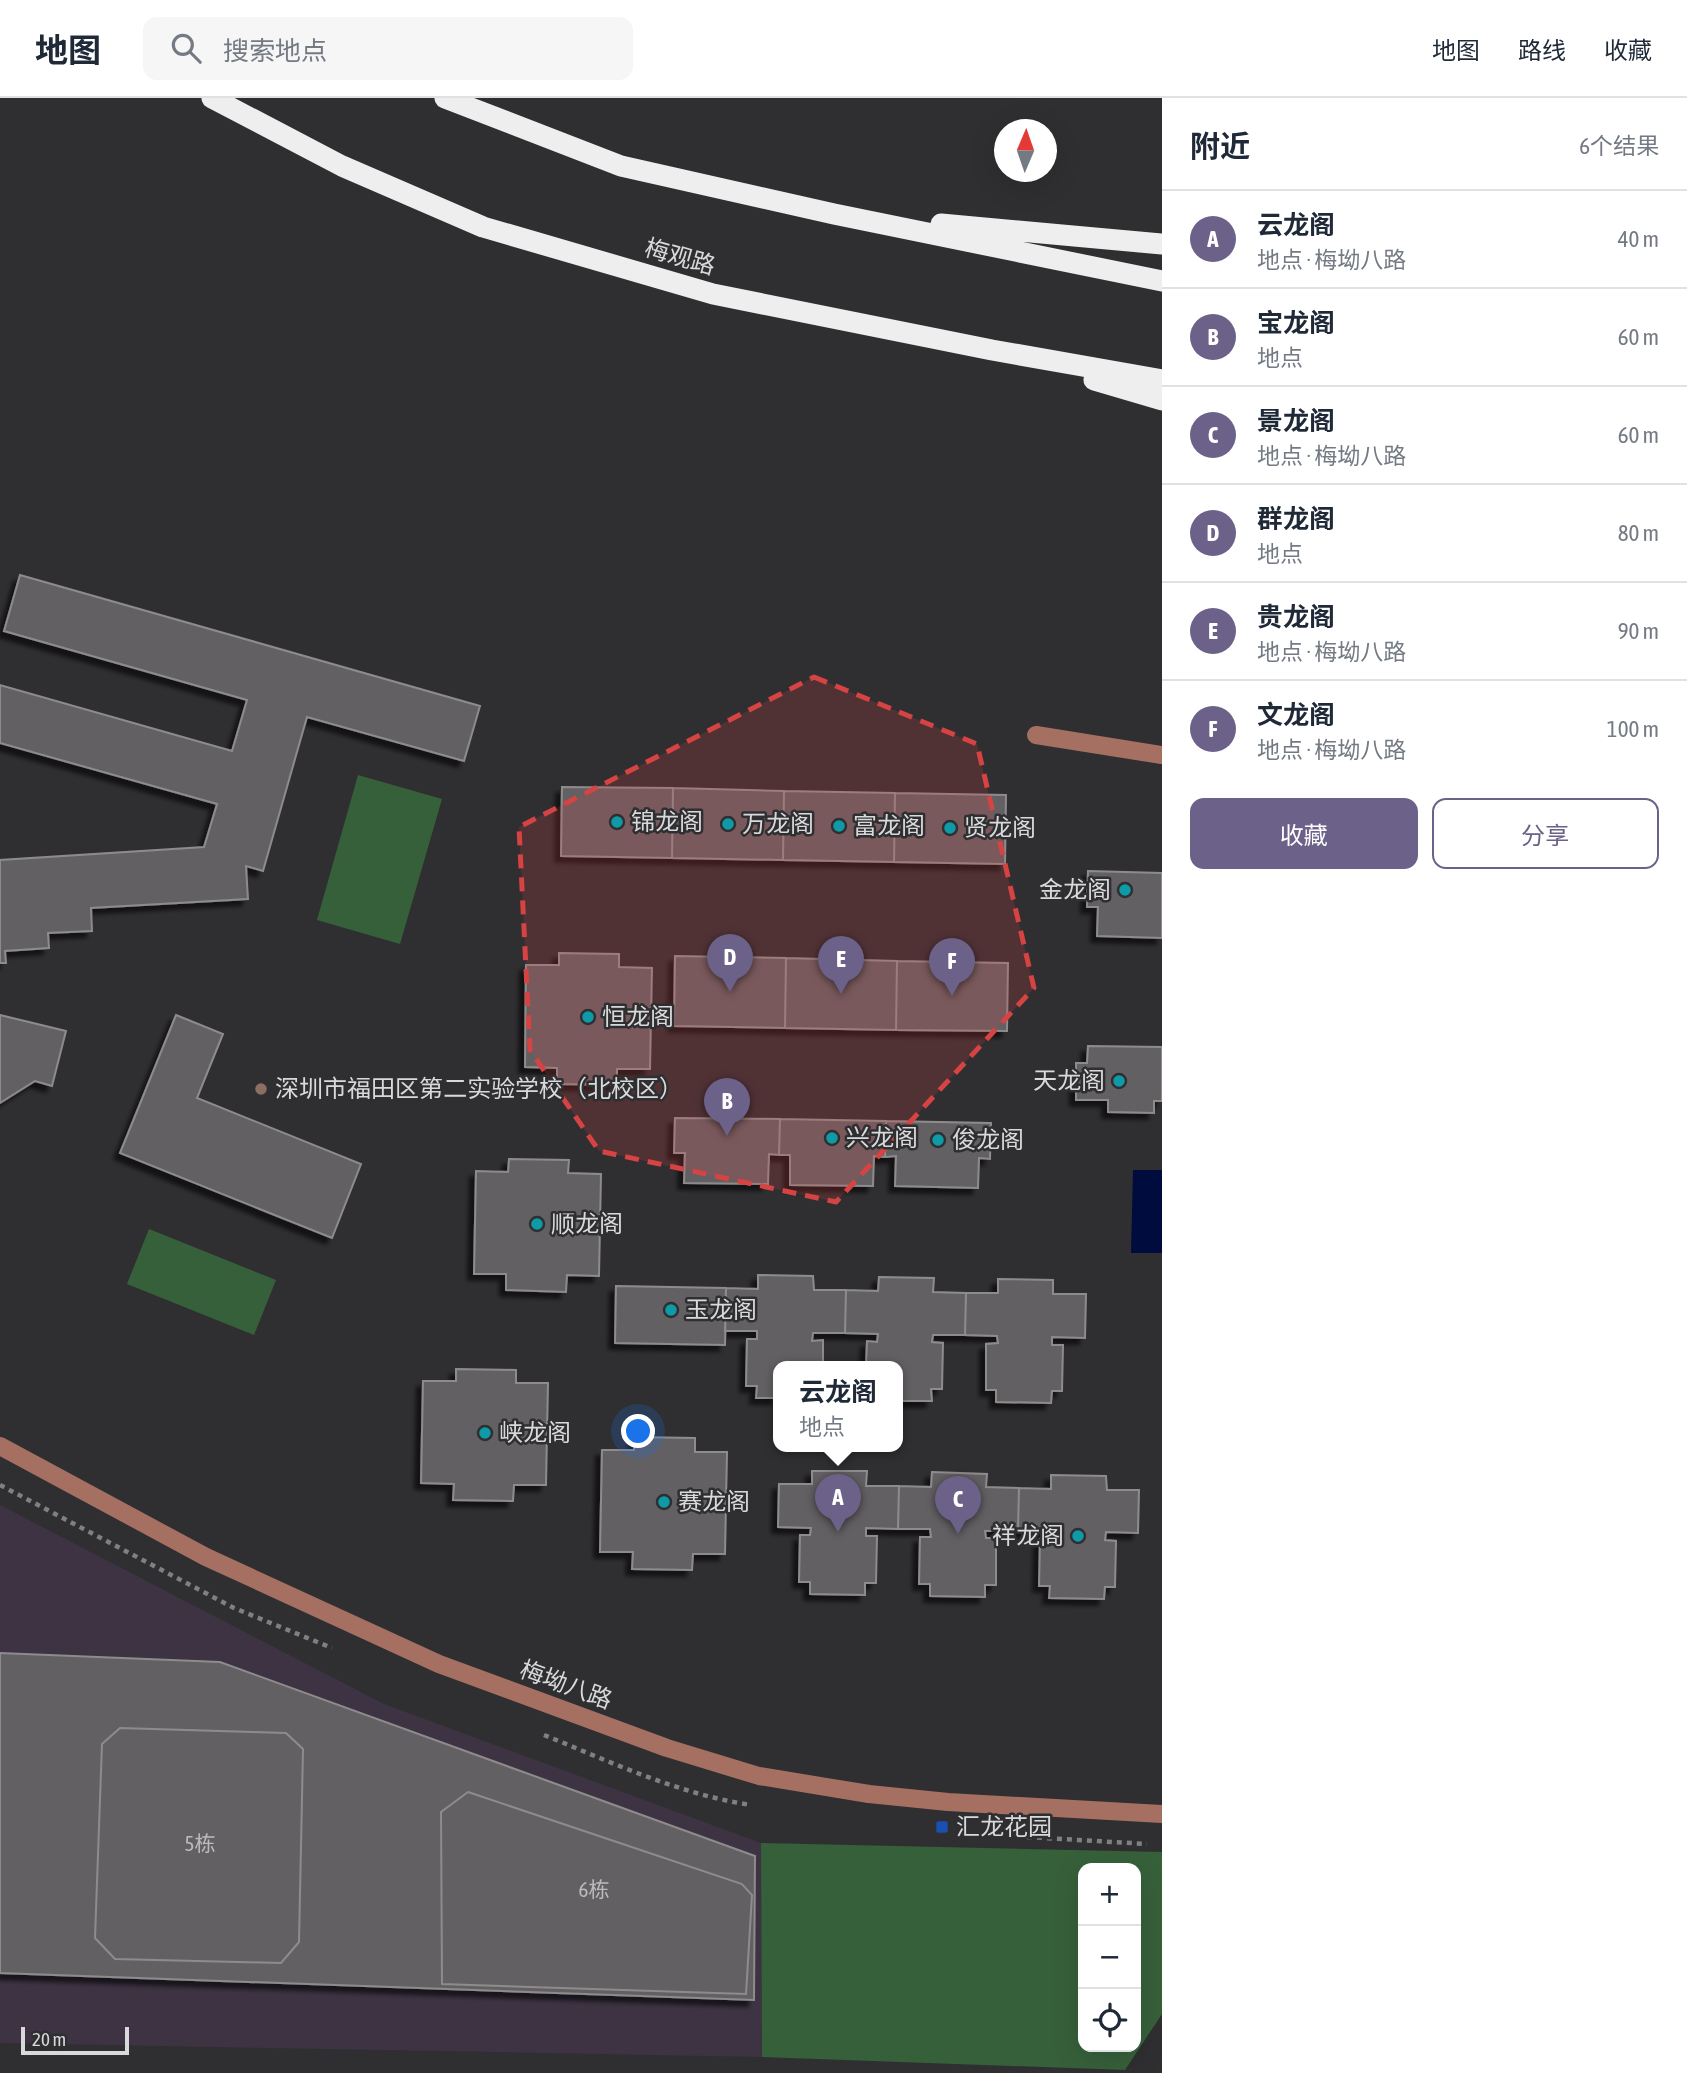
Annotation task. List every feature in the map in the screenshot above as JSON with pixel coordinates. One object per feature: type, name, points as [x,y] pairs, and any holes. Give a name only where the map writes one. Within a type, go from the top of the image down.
[{"type":"highway","name":"梅观路","points":[[212,98],[342,166],[483,227],[713,294],[992,350],[1162,380]]},
{"type":"highway","points":[[445,98],[621,166],[834,214],[1162,281]]},
{"type":"highway","points":[[834,214],[1162,244]]},
{"type":"highway","points":[[992,350],[1162,400]]},
{"type":"street","points":[[1035,735],[1162,755]]},
{"type":"street","name":"梅坳八路","points":[[0,1446],[206,1557],[439,1664],[667,1748],[759,1776],[869,1794],[948,1802],[1162,1814]]},
{"type":"highlighted area","points":[[814,677],[977,744],[1034,988],[836,1202],[599,1151],[530,1050],[519,827]]},
{"type":"shaded area","points":[[1133,1170],[1162,1170],[1162,1253],[1131,1253]]},
{"type":"shaded area","points":[[0,1505],[384,1704],[761,1843],[762,2057],[0,2043]]},
{"type":"green space","points":[[358,775],[442,799],[400,944],[317,920]]},
{"type":"green space","points":[[149,1229],[276,1280],[254,1335],[127,1284]]},
{"type":"green space","points":[[761,1843],[1162,1852],[1162,2014],[1141,2046],[1141,1863],[1078,1863],[1078,2052],[1137,2052],[1125,2070],[762,2057]]},
{"type":"building","points":[[20,575],[480,706],[464,761],[307,717],[263,871],[246,866],[248,899],[91,908],[92,931],[48,933],[49,948],[5,951],[6,963],[0,963],[0,860],[204,847],[217,804],[0,743],[0,685],[232,751],[247,700],[4,631]]},
{"type":"building","name":"锦龙阁","points":[[562,787],[673,788],[672,858],[561,856]]},
{"type":"building","name":"万龙阁","points":[[673,788],[784,791],[783,860],[672,858]]},
{"type":"building","name":"富龙阁","points":[[784,791],[895,793],[894,862],[783,860]]},
{"type":"building","name":"贤龙阁","points":[[895,793],[1006,795],[1005,864],[894,862]]},
{"type":"building","name":"金龙阁","points":[[1088,871],[1162,873],[1162,938],[1097,936],[1098,907],[1087,907]]},
{"type":"building","name":"恒龙阁","points":[[559,953],[619,954],[619,967],[652,968],[650,1069],[617,1069],[617,1085],[557,1084],[557,1068],[525,1067],[526,965],[559,965]]},
{"type":"building","points":[[675,956],[786,958],[785,1028],[674,1026]]},
{"type":"building","points":[[786,958],[897,961],[896,1030],[785,1028]]},
{"type":"building","points":[[897,961],[1008,963],[1007,1031],[896,1030]]},
{"type":"building","points":[[0,1015],[66,1031],[52,1086],[35,1081],[0,1103]]},
{"type":"building","points":[[176,1015],[223,1034],[197,1098],[361,1164],[332,1238],[120,1153]]},
{"type":"building","name":"天龙阁","points":[[1088,1046],[1162,1047],[1162,1101],[1154,1101],[1154,1113],[1108,1112],[1108,1100],[1076,1100],[1076,1063],[1087,1063]]},
{"type":"building","points":[[675,1118],[780,1119],[779,1155],[769,1154],[768,1184],[684,1183],[685,1153],[674,1153]]},
{"type":"building","name":"兴龙阁","points":[[780,1119],[886,1121],[885,1157],[874,1156],[873,1186],[790,1185],[790,1155],[779,1155]]},
{"type":"building","name":"俊龙阁","points":[[886,1121],[991,1123],[990,1159],[979,1158],[978,1188],[895,1186],[896,1156],[885,1157]]},
{"type":"building","name":"顺龙阁","points":[[509,1159],[569,1160],[568,1173],[601,1174],[599,1276],[567,1275],[566,1292],[506,1290],[506,1274],[474,1274],[476,1171],[508,1172]]},
{"type":"building","points":[[758,1275],[813,1276],[814,1290],[846,1290],[845,1333],[813,1333],[812,1341],[823,1340],[823,1361],[773,1361],[773,1398],[756,1398],[757,1386],[746,1386],[747,1339],[757,1339],[757,1331],[725,1331],[726,1288],[758,1289]]},
{"type":"building","points":[[879,1277],[934,1278],[933,1292],[966,1293],[965,1335],[933,1335],[932,1342],[943,1343],[942,1389],[931,1389],[932,1401],[903,1401],[903,1361],[866,1361],[867,1341],[877,1342],[878,1334],[845,1333],[846,1290],[878,1291]]},
{"type":"building","points":[[998,1279],[1053,1280],[1053,1294],[1086,1294],[1085,1338],[1052,1337],[1052,1345],[1063,1345],[1062,1391],[1052,1391],[1051,1403],[996,1402],[996,1390],[986,1390],[986,1344],[998,1343],[997,1336],[965,1335],[966,1293],[998,1293]]},
{"type":"building","name":"玉龙阁","points":[[616,1286],[726,1288],[725,1345],[615,1343]]},
{"type":"building","name":"峡龙阁","points":[[456,1369],[516,1370],[516,1383],[548,1383],[546,1485],[514,1485],[513,1501],[453,1500],[454,1484],[421,1483],[423,1381],[456,1381]]},
{"type":"building","name":"赛龙阁","points":[[635,1437],[695,1438],[695,1452],[727,1452],[725,1554],[693,1554],[692,1570],[632,1569],[633,1552],[600,1552],[602,1450],[634,1450]]},
{"type":"building","points":[[812,1471],[867,1471],[866,1486],[899,1486],[898,1529],[866,1528],[866,1536],[877,1536],[876,1583],[865,1583],[865,1595],[810,1594],[810,1582],[799,1582],[800,1535],[810,1535],[811,1528],[778,1527],[779,1484],[812,1484]]},
{"type":"building","points":[[932,1472],[987,1474],[986,1487],[1019,1488],[1018,1531],[985,1531],[986,1538],[996,1538],[996,1585],[985,1585],[985,1597],[930,1596],[930,1584],[919,1584],[920,1537],[931,1537],[930,1529],[898,1529],[899,1486],[931,1487]]},
{"type":"building","name":"祥龙阁","points":[[1051,1475],[1106,1476],[1107,1490],[1139,1490],[1138,1533],[1106,1532],[1105,1540],[1116,1541],[1115,1587],[1105,1587],[1104,1599],[1049,1598],[1050,1586],[1039,1586],[1040,1539],[1050,1539],[1051,1532],[1018,1531],[1019,1488],[1051,1489]]},
{"type":"building","points":[[0,1653],[220,1662],[755,1856],[754,2000],[0,1973]]},
{"type":"building","points":[[120,1728],[286,1733],[303,1749],[299,1942],[281,1963],[115,1959],[95,1938],[102,1744]]},
{"type":"building","points":[[468,1792],[742,1884],[752,1895],[746,1994],[442,1984],[441,1812]]},
{"type":"place","name":"锦龙阁","points":[[617,822]]},
{"type":"place","name":"万龙阁","points":[[728,824]]},
{"type":"place","name":"富龙阁","points":[[839,826]]},
{"type":"place","name":"贤龙阁","points":[[950,828]]},
{"type":"place","name":"金龙阁","points":[[1125,890]]},
{"type":"place","name":"群龙阁","points":[[730,992]]},
{"type":"place","name":"贵龙阁","points":[[841,994]]},
{"type":"place","name":"文龙阁","points":[[952,996]]},
{"type":"place","name":"恒龙阁","points":[[588,1017]]},
{"type":"place","name":"天龙阁","points":[[1119,1081]]},
{"type":"place","name":"深圳市福田区第二实验学校（北校区）","points":[[261,1089]]},
{"type":"place","name":"宝龙阁","points":[[727,1136]]},
{"type":"place","name":"兴龙阁","points":[[832,1138]]},
{"type":"place","name":"俊龙阁","points":[[938,1140]]},
{"type":"place","name":"顺龙阁","points":[[537,1224]]},
{"type":"place","name":"玉龙阁","points":[[671,1310]]},
{"type":"place","name":"峡龙阁","points":[[485,1433]]},
{"type":"place","name":"赛龙阁","points":[[664,1502]]},
{"type":"place","name":"云龙阁","points":[[838,1532]]},
{"type":"place","name":"景龙阁","points":[[958,1534]]},
{"type":"place","name":"祥龙阁","points":[[1078,1536]]},
{"type":"place","name":"汇龙花园","points":[[942,1827]]}]
